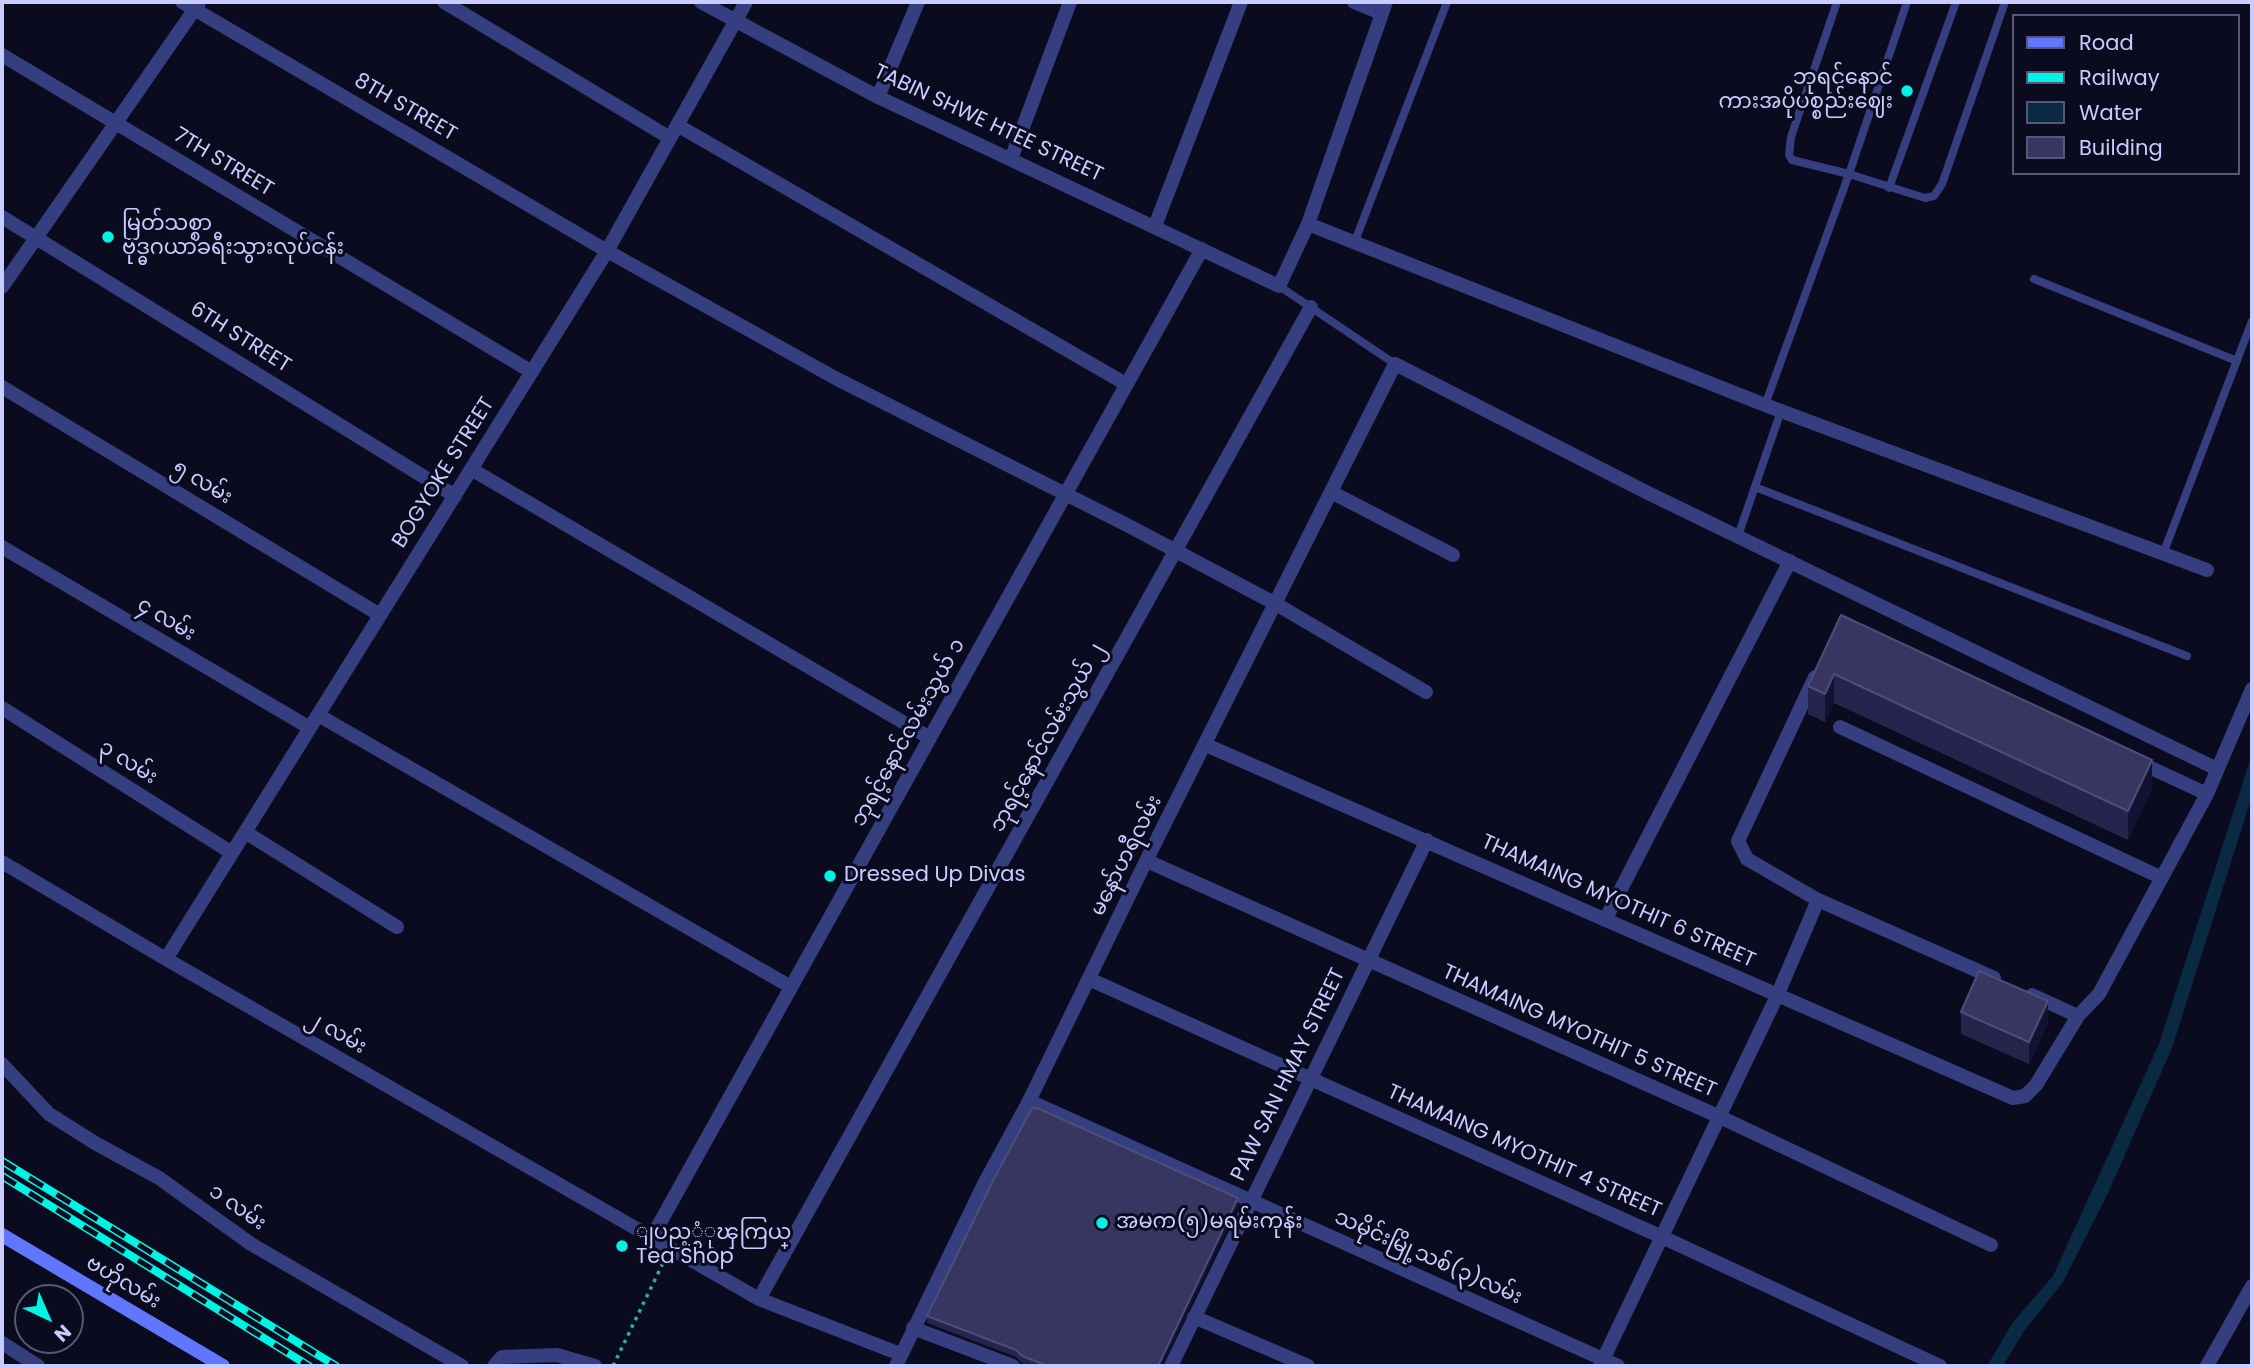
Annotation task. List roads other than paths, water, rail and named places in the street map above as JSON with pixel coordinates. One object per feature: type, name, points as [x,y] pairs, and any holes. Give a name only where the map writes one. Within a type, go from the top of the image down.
[{"type":"main road","name":"ဗဟိုလမ်း","points":[[2,1235],[223,1366]]},
{"type":"street","points":[[444,2],[670,138]]},
{"type":"street","name":"TABIN SHWE HTEE STREET","points":[[701,2],[878,97],[1279,286]]},
{"type":"street","name":"BOGYOKE STREET","points":[[166,959],[607,251],[746,2]]},
{"type":"street","points":[[878,97],[918,2]]},
{"type":"street","points":[[1012,159],[1070,2]]},
{"type":"street","points":[[1154,226],[1241,2]]},
{"type":"street","points":[[1279,286],[1308,224],[1384,8],[1354,2]]},
{"type":"street","points":[[2,287],[116,123],[192,4]]},
{"type":"street","name":"8TH STREET","points":[[192,4],[607,251],[837,379],[1276,604],[1426,692]]},
{"type":"street","name":"7TH STREET","points":[[2,55],[532,372]]},
{"type":"street","points":[[677,125],[1126,384]]},
{"type":"street","name":"6TH STREET","points":[[2,217],[454,496]]},
{"type":"street","points":[[1308,224],[1765,405],[2207,570]]},
{"type":"street","name":"ဘုရင့်နောင်လမ်းသွယ် ၁","points":[[652,1237],[1202,249]]},
{"type":"street","name":"ဘုရင့်နောင်လမ်းသွယ် ၂","points":[[759,1299],[1311,307]]},
{"type":"street","points":[[1395,364],[1648,493],[2217,769]]},
{"type":"street","name":"မနော်ဟရီလမ်း","points":[[898,1360],[985,1182],[1030,1101],[1088,979],[1395,364]]},
{"type":"street","name":"၅ လမ်း","points":[[2,387],[380,615]]},
{"type":"street","points":[[471,469],[930,738]]},
{"type":"street","points":[[1331,492],[1453,555]]},
{"type":"street","name":"၄ လမ်း","points":[[2,547],[310,728]]},
{"type":"street","points":[[1605,920],[1790,561]]},
{"type":"street","points":[[1822,662],[1738,841],[1746,859],[1818,900],[2078,1016],[2099,994],[2207,794],[2252,689]]},
{"type":"street","name":"၃ လမ်း","points":[[2,709],[232,853]]},
{"type":"street","points":[[318,715],[791,987]]},
{"type":"street","points":[[1840,727],[2162,878]]},
{"type":"street","name":"THAMAING MYOTHIT 6 STREET","points":[[1206,745],[2013,1098],[2025,1096],[2036,1085],[2078,1016]]},
{"type":"street","points":[[2118,753],[2207,794]]},
{"type":"street","points":[[245,832],[397,927]]},
{"type":"street","name":"PAW SAN HMAY STREET","points":[[1171,1366],[1427,840]]},
{"type":"street","name":"၂ လမ်း","points":[[2,862],[759,1299],[898,1360]]},
{"type":"street","name":"THAMAING MYOTHIT 5 STREET","points":[[1147,862],[1720,1117],[1991,1245]]},
{"type":"street","points":[[1602,1363],[1777,996],[1818,900]]},
{"type":"street","name":"THAMAING MYOTHIT 4 STREET","points":[[1088,979],[1662,1237],[1940,1366]]},
{"type":"street","name":"၁ လမ်း","points":[[2,1064],[49,1114],[159,1178],[251,1244],[462,1366]]},
{"type":"street","name":"သမိုင်းမြို့သစ်(၃)လမ်း","points":[[1030,1101],[1602,1363],[1618,1366]]},
{"type":"street","points":[[2207,1366],[2252,1286]]},
{"type":"street","points":[[1194,1317],[1308,1366]]},
{"type":"street","points":[[913,1328],[1013,1366]]},
{"type":"street","points":[[2,1343],[38,1366]]},
{"type":"street","points":[[494,1366],[502,1357],[557,1355],[595,1366]]},
{"type":"lane","points":[[1355,241],[1447,2]]},
{"type":"lane","points":[[1838,2],[1791,136],[1789,149],[1792,160],[1849,174],[1925,198],[1934,195],[1942,184],[2005,2]]},
{"type":"lane","points":[[1765,405],[1849,174],[1907,2]]},
{"type":"lane","points":[[1889,188],[1956,2]]},
{"type":"lane","points":[[2034,279],[2237,360]]},
{"type":"lane","points":[[1279,286],[1395,364]]},
{"type":"lane","points":[[2163,554],[2252,321]]},
{"type":"lane","points":[[1738,536],[1781,411]]},
{"type":"lane","points":[[1755,487],[2187,656]]},
{"type":"water","points":[[2252,754],[2252,796],[2172,1048],[2108,1193],[2063,1282],[2024,1331],[2003,1366],[1987,1366],[2013,1322],[2053,1276],[2159,1044]]},
{"type":"railway","points":[[2,1161],[336,1366]]},
{"type":"railway","points":[[2,1176],[309,1366]]},
{"type":"place","name":"ဘုရင့်နောင် ကားအပိုပစ္စည်းဈေး","points":[[1907,91]]},
{"type":"place","name":"မြတ်သစ္စာ ဗုဒ္ဓဂယာခရီးသွားလုပ်ငန်း","points":[[108,237]]},
{"type":"place","name":"Dressed Up Divas","points":[[830,876]]},
{"type":"place","name":"အမက(၅)မရမ်းကုန်း","points":[[1102,1223]]},
{"type":"place","name":"ျပည့္စံုၾကြယ္ Tea Shop","points":[[622,1246]]}]
